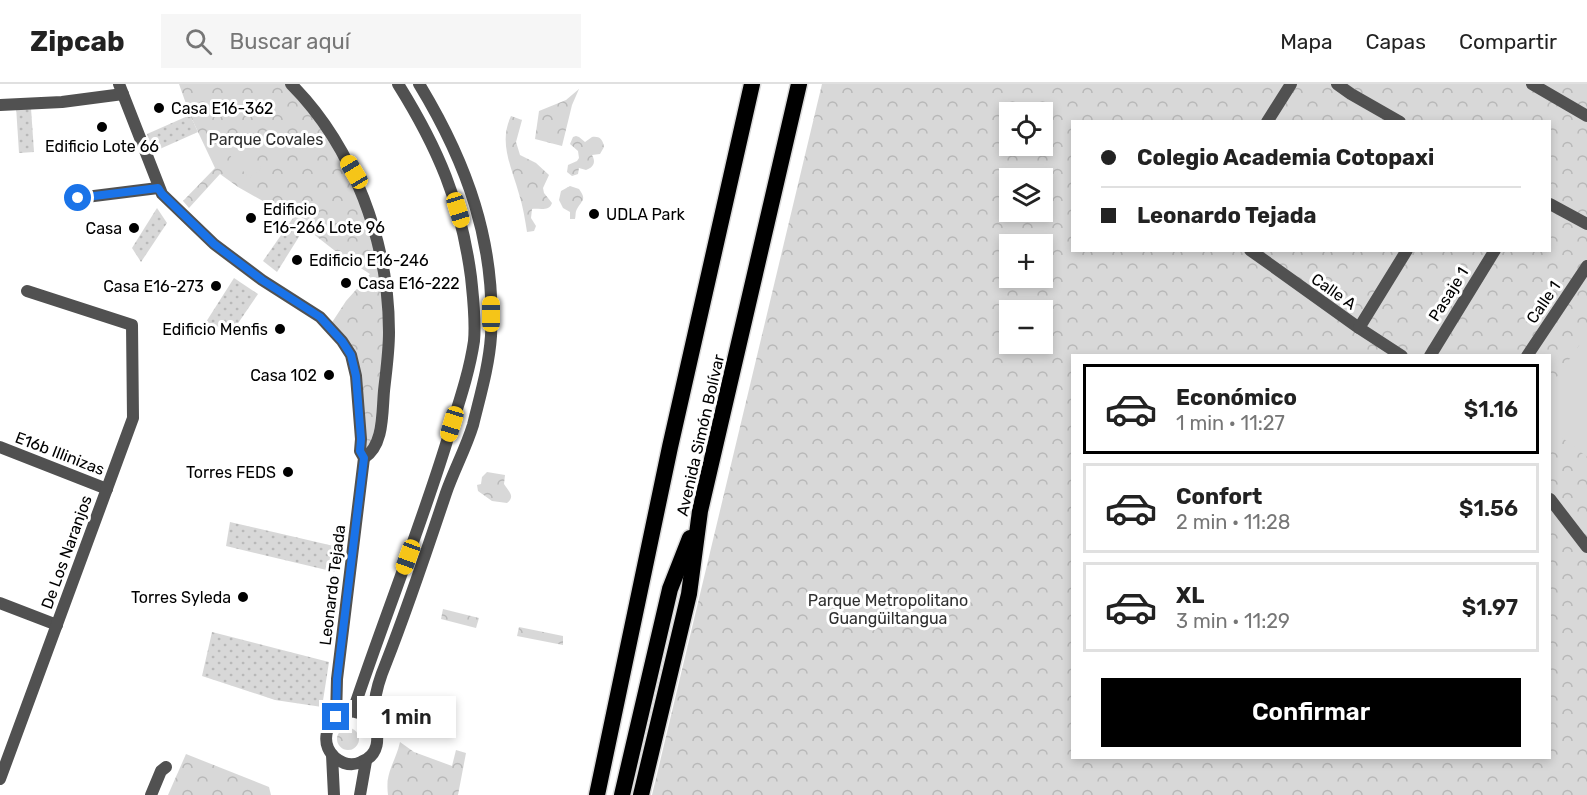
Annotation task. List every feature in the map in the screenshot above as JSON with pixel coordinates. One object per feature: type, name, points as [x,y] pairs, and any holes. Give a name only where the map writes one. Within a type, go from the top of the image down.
[{"type":"highway","name":"Avenida Simón Bolívar","points":[[597,795],[670,447],[752,84]]},
{"type":"highway","name":"Avenida Simón Bolívar","points":[[641,795],[689,594],[700,511],[799,84]]},
{"type":"highway","points":[[622,795],[670,589],[700,511]]},
{"type":"street","points":[[0,105],[62,102],[121,89],[162,194],[214,244],[262,280],[320,317],[342,341],[351,355],[356,376],[360,451],[364,458],[371,454],[376,445],[382,410],[389,332],[382,261],[377,238],[354,172],[325,125],[291,84]]},
{"type":"street","points":[[353,711],[436,477],[466,375],[474,339],[473,296],[462,226],[448,178],[425,128],[398,84]]},
{"type":"street","points":[[375,722],[353,711],[336,717],[327,731],[328,748],[332,755],[339,761],[357,764],[366,761],[377,746],[375,701],[382,675],[472,427],[484,380],[490,337],[490,269],[479,220],[459,161],[444,128],[418,84]]},
{"type":"street","points":[[1268,120],[1291,84]]},
{"type":"street","points":[[1337,84],[1396,120]]},
{"type":"street","points":[[1532,84],[1587,116]]},
{"type":"street","points":[[78,198],[158,188]]},
{"type":"street","points":[[1551,205],[1587,224]]},
{"type":"street","points":[[1359,328],[1406,252]]},
{"type":"street","name":"Pasaje 1","points":[[1431,354],[1494,252]]},
{"type":"street","name":"Calle A","points":[[1258,253],[1359,328],[1399,354]]},
{"type":"street","name":"Calle 1","points":[[1528,354],[1587,266]]},
{"type":"street","name":"De Los Naranjos","points":[[0,779],[133,418],[133,326],[27,291]]},
{"type":"street","name":"E16b Illinizas","points":[[0,447],[107,489]]},
{"type":"street","name":"Leonardo Tejada","points":[[336,717],[337,679],[364,458]]},
{"type":"street","points":[[1551,500],[1587,547]]},
{"type":"street","points":[[0,603],[57,624]]},
{"type":"street","points":[[332,755],[334,795]]},
{"type":"street","points":[[360,795],[366,761]]},
{"type":"street","points":[[151,795],[160,771],[166,767]]},
{"type":"green space","name":"Parque Covales","points":[[179,84],[291,84],[325,125],[377,238],[389,332],[381,421],[364,458],[356,376],[329,327],[346,301],[370,274],[339,254],[293,218],[238,187],[220,174],[189,208],[183,201],[215,168],[190,115]]},
{"type":"green space","name":"Parque Metropolitano Guangüiltangua","points":[[822,84],[1587,84],[1587,795],[652,795]]},
{"type":"green space","points":[[579,89],[572,105],[562,146],[535,139],[539,111],[566,100]]},
{"type":"green space","points":[[16,106],[31,108],[34,152],[19,153]]},
{"type":"green space","points":[[190,115],[198,132],[153,152],[147,134]]},
{"type":"green space","points":[[511,116],[522,120],[516,142],[520,155],[536,163],[549,175],[543,188],[552,203],[546,209],[532,209],[531,218],[536,226],[534,231],[527,232],[506,146],[507,126]]},
{"type":"green space","points":[[233,131],[262,168],[249,178],[218,141]]},
{"type":"green space","points":[[576,136],[585,142],[592,137],[599,138],[604,147],[600,154],[592,155],[594,162],[591,167],[586,170],[579,168],[578,174],[572,176],[567,172],[568,165],[579,158],[578,151],[570,144]]},
{"type":"green space","points":[[570,186],[579,189],[583,198],[576,210],[575,219],[570,219],[570,212],[563,208],[559,200],[561,191]]},
{"type":"green space","points":[[157,208],[167,223],[141,262],[132,248]]},
{"type":"green space","points":[[293,218],[305,227],[277,272],[263,261]]},
{"type":"green space","points":[[234,278],[258,294],[232,332],[206,322]]},
{"type":"green space","points":[[1587,334],[1587,457],[1551,429],[1551,386]]},
{"type":"green space","points":[[487,472],[505,475],[504,484],[511,496],[507,503],[492,501],[478,491],[477,485],[481,484],[482,477]]},
{"type":"green space","points":[[230,522],[338,547],[335,572],[226,546]]},
{"type":"green space","points":[[443,609],[479,618],[476,628],[441,619]]},
{"type":"green space","points":[[519,627],[563,636],[563,645],[517,636]]},
{"type":"green space","points":[[212,632],[329,662],[322,707],[275,700],[202,676]]},
{"type":"green space","points":[[348,728],[356,731],[359,739],[356,747],[348,750],[340,747],[337,739],[340,731]]},
{"type":"green space","points":[[400,742],[414,752],[452,766],[456,750],[466,753],[458,795],[388,795],[389,773]]},
{"type":"green space","points":[[186,754],[269,787],[271,795],[168,795]]},
{"type":"place","name":"Casa E16-362","points":[[159,108]]},
{"type":"place","name":"Edificio Lote 66","points":[[102,127]]},
{"type":"place","name":"UDLA Park","points":[[594,214]]},
{"type":"place","name":"Edificio E16-266 Lote 96","points":[[251,218]]},
{"type":"place","name":"Casa","points":[[134,228]]},
{"type":"place","name":"Edificio E16-246","points":[[297,260]]},
{"type":"place","name":"Casa E16-222","points":[[346,283]]},
{"type":"place","name":"Casa E16-273","points":[[216,286]]},
{"type":"place","name":"Edificio Menfis","points":[[280,329]]},
{"type":"place","name":"Casa 102","points":[[329,375]]},
{"type":"place","name":"Torres FEDS","points":[[288,472]]},
{"type":"place","name":"Torres Syleda","points":[[243,597]]},
{"type":"route","points":[[78,198],[158,188],[214,244],[262,280],[320,317],[342,341],[351,355],[356,376],[360,451],[364,458],[337,679],[336,717]]}]
